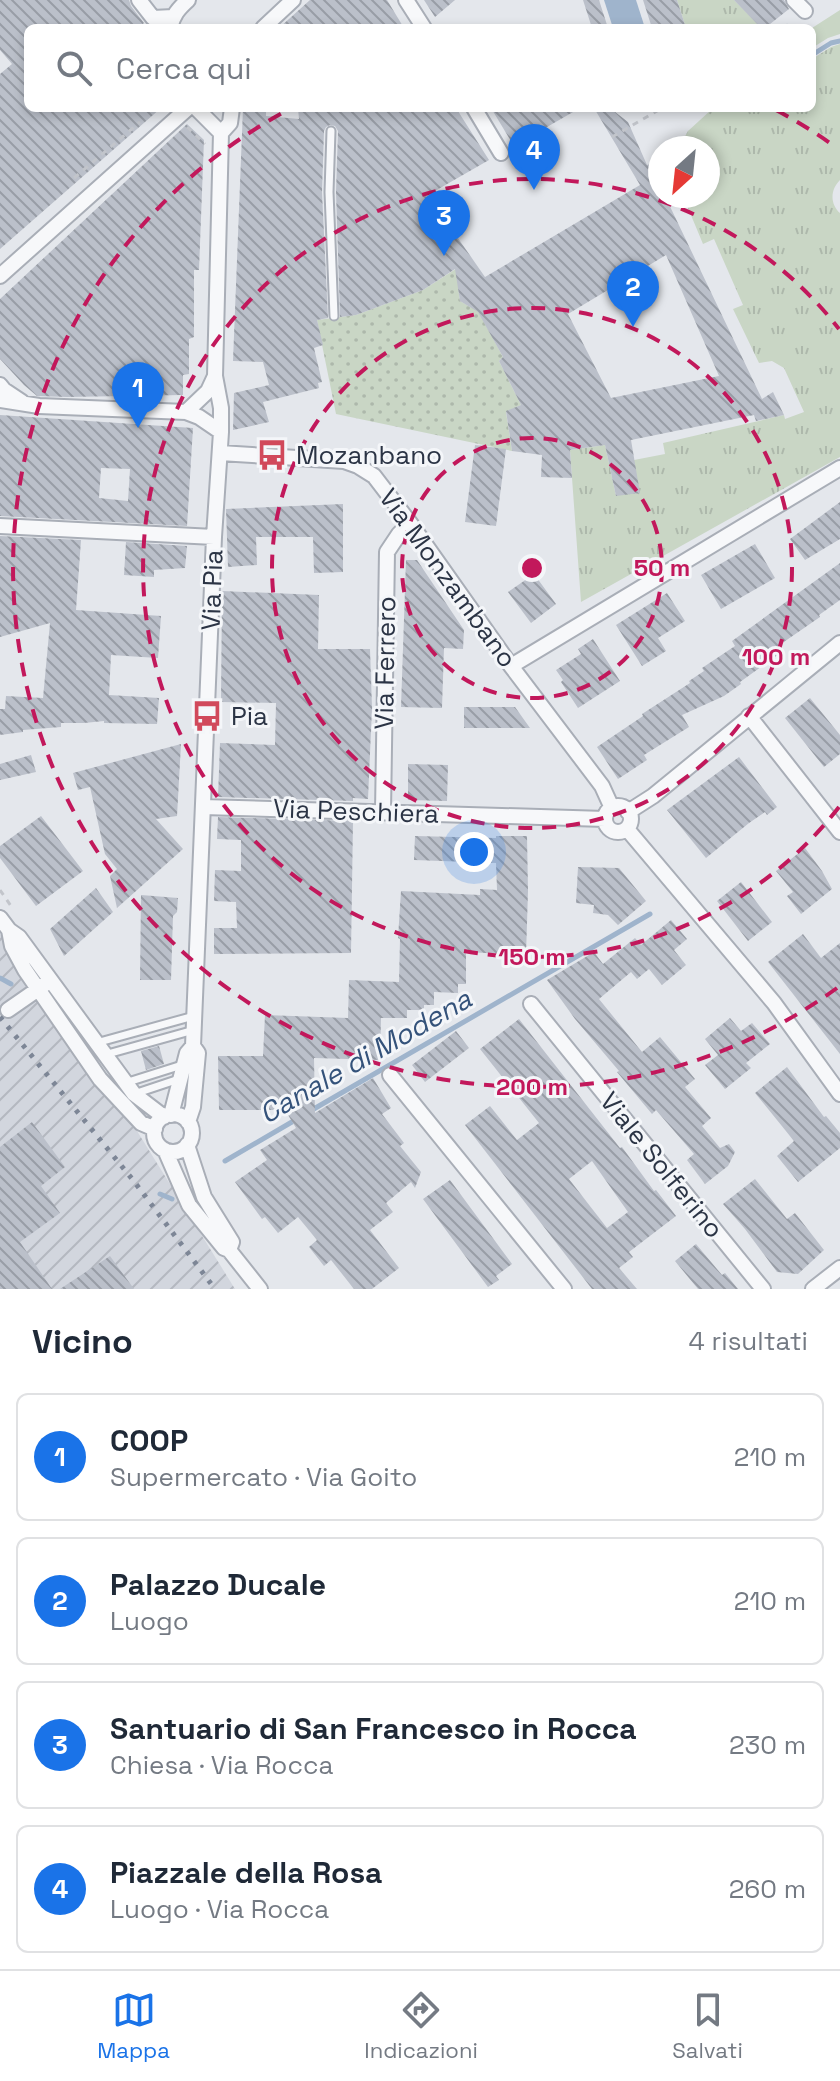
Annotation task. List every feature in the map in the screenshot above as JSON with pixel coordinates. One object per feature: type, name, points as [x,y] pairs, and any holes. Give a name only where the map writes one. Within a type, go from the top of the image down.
[{"type":"street","points":[[139,0],[153,18],[172,23],[178,9],[188,0]]},
{"type":"street","points":[[267,24],[293,0]]},
{"type":"street","points":[[406,0],[421,24]]},
{"type":"street","points":[[794,0],[805,11]]},
{"type":"street","points":[[0,276],[184,112]]},
{"type":"street","points":[[200,112],[221,133]]},
{"type":"street","name":"Via Pia","points":[[188,1122],[193,1107],[198,1053],[193,1046],[221,432],[221,408],[215,376],[221,133],[230,123],[231,112]]},
{"type":"street","points":[[476,112],[501,153]]},
{"type":"street","points":[[186,412],[208,391],[215,376]]},
{"type":"street","points":[[0,385],[25,404]]},
{"type":"street","points":[[0,400],[186,412],[221,432]]},
{"type":"street","name":"Via Monzambano","points":[[220,453],[344,461],[374,476],[602,786],[609,814]]},
{"type":"street","points":[[511,666],[840,468]]},
{"type":"street","name":"Via Ferrero","points":[[383,812],[387,552],[410,523]]},
{"type":"street","points":[[0,526],[214,537]]},
{"type":"street","points":[[627,829],[631,822],[628,812],[653,796],[840,643]]},
{"type":"street","points":[[749,716],[840,832]]},
{"type":"street","name":"Via Peschiera","points":[[203,807],[609,814],[621,807],[628,812]]},
{"type":"street","name":"Via Peschiera","points":[[609,814],[608,827],[622,832],[627,829],[774,1003],[840,1094]]},
{"type":"street","points":[[4,924],[19,937],[129,1088],[163,1120]]},
{"type":"street","points":[[4,924],[12,946],[37,989],[100,1079],[141,1123],[179,1116],[188,1122],[192,1133],[187,1145],[178,1152],[165,1150]]},
{"type":"street","points":[[8,1010],[51,980]]},
{"type":"street","name":"Viale Solferino","points":[[531,1004],[763,1289]]},
{"type":"street","name":"Via Pia","points":[[163,1120],[187,1053],[193,1046]]},
{"type":"street","points":[[390,1075],[564,1289]]},
{"type":"street","points":[[163,1120],[156,1140],[165,1150],[189,1205],[260,1289]]},
{"type":"street","points":[[187,1145],[204,1197],[232,1242],[229,1250]]},
{"type":"street","points":[[813,1289],[840,1268]]},
{"type":"lane","points":[[331,131],[329,192],[334,316]]},
{"type":"lane","points":[[100,1049],[194,1023]]},
{"type":"lane","points":[[100,1049],[194,1023]]},
{"type":"lane","points":[[129,1088],[182,1072]]},
{"type":"lane","points":[[129,1088],[182,1072]]},
{"type":"path","points":[[612,137],[655,112]]},
{"type":"path","points":[[74,178],[140,122]]},
{"type":"path","points":[[184,124],[205,144]]},
{"type":"shaded area","points":[[0,934],[111,1089],[235,1289],[0,1289]]},
{"type":"green space","points":[[677,0],[734,0],[757,24],[685,24]]},
{"type":"green space","points":[[840,10],[840,34],[816,46],[816,25]]},
{"type":"green space","points":[[840,44],[840,180],[832,197],[840,213],[840,457],[581,602],[570,450],[605,445],[616,496],[634,460],[665,454],[663,443],[784,415],[785,419],[804,412],[784,368],[772,361],[759,363],[733,309],[743,305],[714,239],[703,244],[688,208],[720,208],[720,136],[685,136],[709,112],[816,112],[816,56]]},
{"type":"green space","points":[[465,263],[458,287],[460,301],[476,307],[503,357],[499,361],[521,405],[506,412],[512,451],[336,414],[317,320],[356,315],[423,290]]},
{"type":"water","points":[[604,0],[636,0],[644,24],[612,24]]},
{"type":"building","points":[[0,0],[129,0],[143,24],[24,24],[24,112],[156,112],[0,249],[0,74],[12,64],[0,50]]},
{"type":"building","points":[[310,0],[387,0],[402,24],[283,24]]},
{"type":"building","points":[[424,0],[455,0],[435,17]]},
{"type":"building","points":[[583,0],[599,0],[607,24],[591,24]]},
{"type":"building","points":[[643,0],[677,0],[685,24],[651,24]]},
{"type":"building","points":[[734,0],[784,0],[789,9],[770,24],[757,24]]},
{"type":"building","points":[[243,112],[266,112],[266,116],[299,119],[298,112],[459,112],[489,160],[428,195],[485,277],[640,185],[596,112],[615,112],[628,122],[648,165],[648,208],[671,208],[762,399],[773,392],[784,415],[756,421],[754,415],[631,440],[640,493],[616,496],[605,445],[570,450],[572,478],[541,477],[542,455],[512,451],[506,411],[521,405],[499,361],[503,357],[478,312],[460,301],[455,269],[423,290],[356,315],[340,317],[336,192],[338,131],[330,125],[324,131],[322,192],[328,318],[317,320],[323,345],[314,348],[322,382],[318,383],[319,388],[263,402],[269,422],[233,430],[234,393],[269,385],[263,362],[233,361]],"holes":[[[666,255],[719,376],[611,398],[568,314]]]},
{"type":"building","points":[[493,112],[573,112],[514,146]]},
{"type":"building","points":[[187,124],[204,140],[199,270],[194,270],[194,337],[189,339],[189,374],[183,375],[183,395],[37,396],[0,359],[0,299]]},
{"type":"building","points":[[0,415],[193,428],[187,526],[0,516]],"holes":[[[101,468],[130,469],[128,501],[99,498]]]},
{"type":"building","points":[[475,445],[506,449],[496,526],[465,522]]},
{"type":"building","points":[[840,502],[840,539],[805,560],[790,539]]},
{"type":"building","points":[[343,504],[343,572],[314,573],[313,537],[256,537],[257,565],[228,567],[226,509]]},
{"type":"building","points":[[0,536],[81,540],[76,610],[161,616],[158,658],[111,655],[109,695],[159,698],[157,724],[104,721],[61,723],[61,727],[0,735],[0,709],[5,709],[6,696],[43,698],[50,623],[0,637]]},
{"type":"building","points":[[126,542],[187,546],[185,568],[154,570],[154,577],[124,575]]},
{"type":"building","points":[[755,544],[775,578],[721,609],[701,575]]},
{"type":"building","points":[[406,560],[417,560],[464,630],[463,649],[444,648],[442,708],[401,707]]},
{"type":"building","points":[[840,563],[840,600],[778,646],[782,652],[741,684],[724,696],[682,715],[689,727],[644,755],[647,760],[618,779],[597,747],[690,683],[704,671],[702,668],[735,646],[732,641]]},
{"type":"building","points":[[534,574],[556,604],[531,623],[508,592]]},
{"type":"building","points":[[222,591],[319,595],[318,649],[370,649],[372,708],[368,799],[218,797],[220,743],[275,745],[276,703],[221,702]]},
{"type":"building","points":[[667,593],[685,621],[658,638],[666,651],[642,666],[616,625]]},
{"type":"building","points":[[593,639],[620,681],[578,708],[556,670],[581,654],[578,649]]},
{"type":"building","points":[[810,698],[840,735],[840,754],[824,767],[785,718]]},
{"type":"building","points":[[464,707],[515,707],[530,728],[464,728]]},
{"type":"building","points":[[181,744],[177,816],[156,819],[183,849],[117,908],[110,876],[117,869],[105,854],[90,787],[78,790],[73,773]]},
{"type":"building","points":[[31,755],[36,772],[0,780],[0,764]]},
{"type":"building","points":[[739,757],[777,807],[749,823],[706,858],[667,810]]},
{"type":"building","points":[[408,764],[448,765],[447,801],[408,800]]},
{"type":"building","points":[[41,816],[83,871],[36,906],[0,858],[0,846]]},
{"type":"building","points":[[218,817],[353,821],[351,953],[214,954],[214,928],[237,928],[236,902],[214,901],[215,870],[241,871],[241,840],[217,839]]},
{"type":"building","points":[[415,836],[527,836],[526,955],[466,952],[466,984],[458,984],[458,993],[434,992],[434,1005],[424,1005],[424,1010],[407,1010],[407,1018],[381,1018],[380,1060],[314,1058],[315,1113],[373,1078],[391,1108],[382,1114],[404,1143],[400,1146],[421,1172],[415,1188],[411,1182],[386,1203],[393,1212],[370,1230],[399,1268],[372,1289],[354,1289],[331,1260],[324,1266],[309,1247],[317,1240],[298,1217],[278,1233],[265,1217],[262,1219],[235,1182],[267,1160],[260,1150],[296,1128],[285,1110],[219,1110],[218,1056],[263,1056],[265,1015],[348,1018],[349,980],[399,982],[401,891],[480,895],[480,889],[497,890],[496,863],[414,860]]},
{"type":"building","points":[[805,848],[832,889],[801,914],[787,896],[793,892],[776,871]]},
{"type":"building","points":[[578,867],[619,868],[646,901],[618,925],[608,915],[593,913],[594,905],[576,903]]},
{"type":"building","points":[[741,882],[772,922],[748,941],[717,901]]},
{"type":"building","points":[[96,888],[113,912],[64,956],[50,929]]},
{"type":"building","points":[[141,895],[178,898],[177,912],[173,916],[171,980],[140,980]]},
{"type":"building","points":[[671,920],[687,939],[674,950],[686,965],[662,985],[649,969],[637,979],[631,972],[599,999],[642,1052],[660,1037],[695,1079],[685,1087],[711,1118],[702,1126],[720,1148],[729,1144],[735,1152],[728,1166],[705,1184],[687,1160],[694,1154],[656,1110],[652,1114],[547,980],[594,952],[603,964],[635,938],[641,945]]},
{"type":"building","points":[[803,934],[821,958],[840,943],[840,1054],[768,962]]},
{"type":"building","points":[[730,1018],[741,1031],[752,1023],[770,1044],[746,1063],[751,1068],[725,1089],[705,1065],[718,1055],[705,1039]]},
{"type":"building","points":[[519,1019],[676,1216],[629,1252],[633,1257],[619,1268],[637,1289],[592,1289],[465,1125],[490,1106],[517,1140],[539,1123],[480,1049]],"holes":[[[592,1161],[628,1212],[607,1228],[569,1179]]]},
{"type":"building","points":[[456,1031],[469,1048],[425,1082],[412,1065]]},
{"type":"building","points":[[159,1046],[164,1064],[146,1070],[141,1051]]},
{"type":"building","points":[[787,1067],[824,1117],[840,1133],[840,1148],[798,1182],[777,1156],[794,1141],[755,1093]]},
{"type":"building","points":[[32,1122],[65,1167],[41,1186],[60,1213],[20,1242],[52,1289],[0,1289],[0,1147]]},
{"type":"building","points":[[755,1179],[787,1219],[795,1213],[824,1250],[798,1274],[777,1272],[723,1204]]},
{"type":"building","points":[[450,1180],[512,1264],[496,1276],[499,1280],[488,1287],[423,1199]]},
{"type":"building","points":[[696,1244],[738,1289],[698,1289],[675,1261]]},
{"type":"building","points":[[110,1256],[134,1289],[60,1289]]},
{"type":"waterway","points":[[816,52],[840,41]]},
{"type":"waterway","name":"Canale di Modena","points":[[312,1110],[650,914]]},
{"type":"waterway","name":"Canale di Modena","points":[[0,978],[11,984]]},
{"type":"waterway","name":"Canale di Modena","points":[[225,1161],[297,1119]]},
{"type":"waterway","name":"Canale di Modena","points":[[160,1194],[172,1199]]},
{"type":"railway","points":[[0,1017],[133,1180],[215,1289]]},
{"type":"place","name":"Piazzale della Rosa","points":[[534,190]]},
{"type":"place","name":"Santuario di San Francesco in Rocca","points":[[444,256]]},
{"type":"place","name":"Palazzo Ducale","points":[[633,327]]},
{"type":"place","name":"COOP","points":[[138,428]]},
{"type":"place","name":"Mozanbano","points":[[272,455]]},
{"type":"place","name":"Pia","points":[[207,716]]}]
